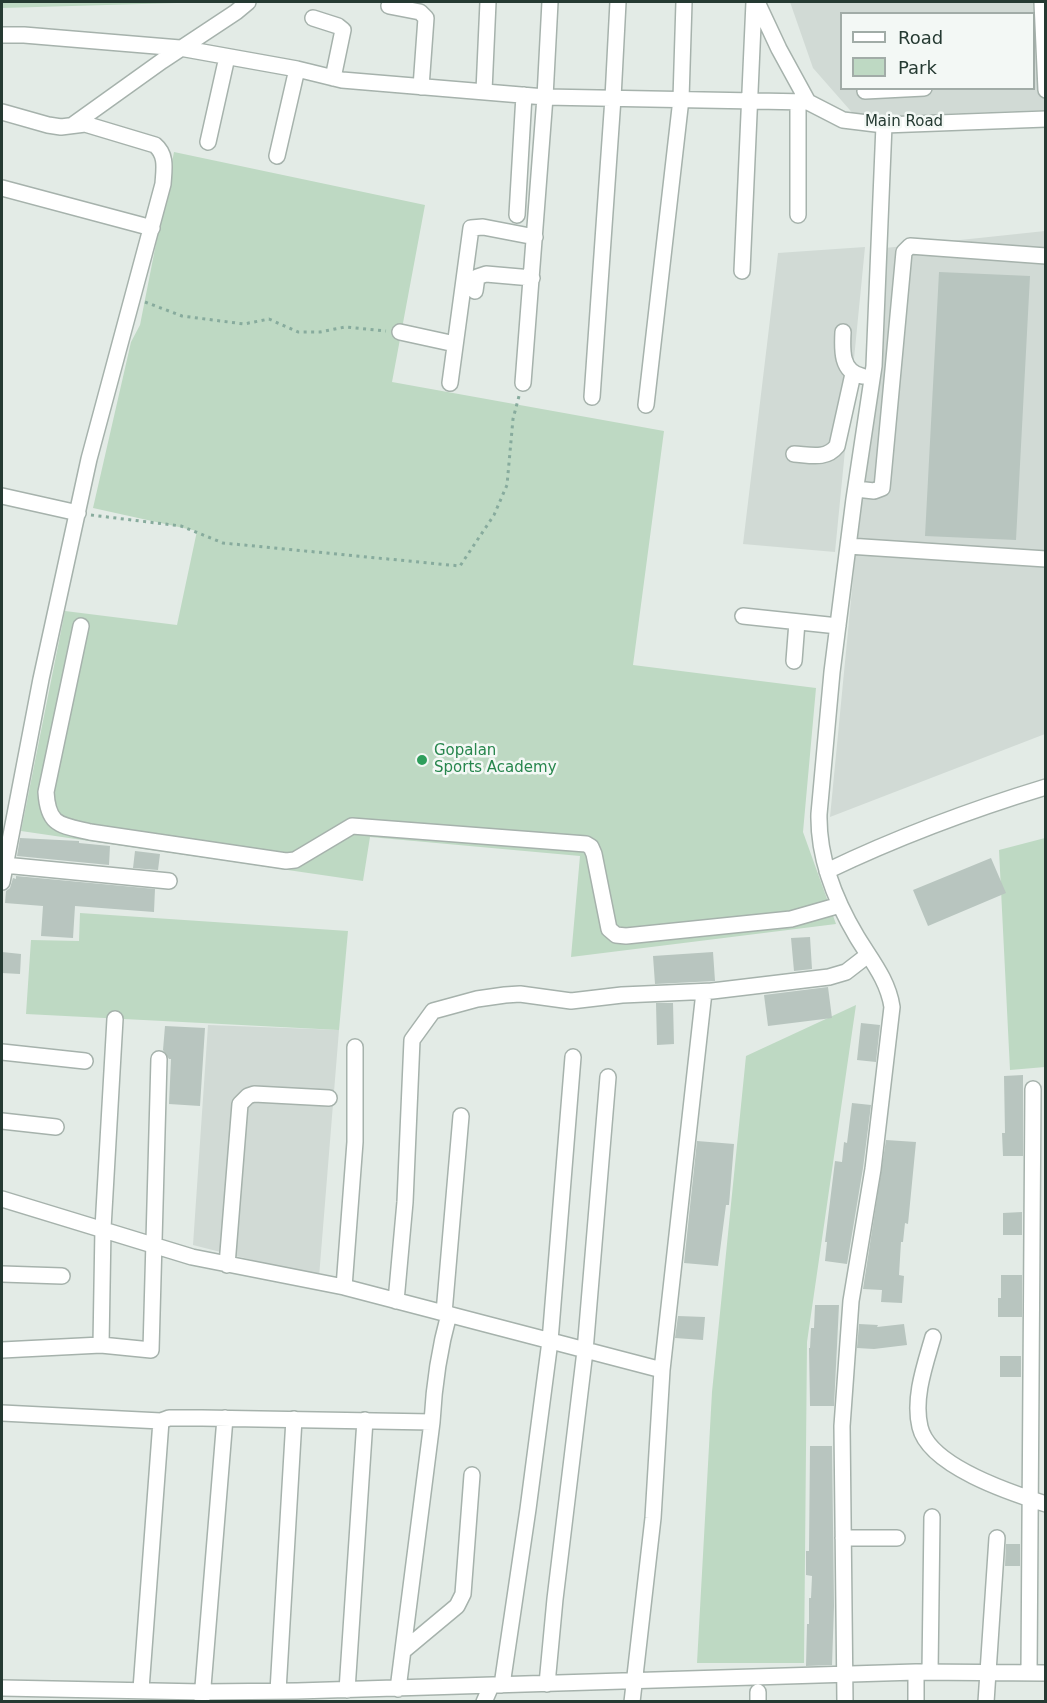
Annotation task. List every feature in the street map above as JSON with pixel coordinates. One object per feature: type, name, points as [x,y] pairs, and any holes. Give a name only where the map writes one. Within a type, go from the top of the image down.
[{"type":"street","points":[[74,124],[248,2]]},
{"type":"street","points":[[484,92],[488,2]]},
{"type":"street","points":[[523,383],[550,2]]},
{"type":"street","points":[[592,398],[614,98],[618,2]]},
{"type":"street","points":[[646,405],[681,99],[684,2]]},
{"type":"street","points":[[742,271],[756,2]]},
{"type":"street","points":[[756,2],[803,102],[798,215]]},
{"type":"street","points":[[1042,2],[1046,90]]},
{"type":"street","points":[[389,6],[420,12],[426,18],[421,87]]},
{"type":"street","points":[[313,18],[338,26],[343,30],[333,78]]},
{"type":"street","points":[[2,35],[180,48],[297,69],[333,78],[421,87],[545,96],[803,102]]},
{"type":"street","points":[[208,142],[227,57]]},
{"type":"street","points":[[277,156],[297,69]]},
{"type":"street","points":[[865,91],[885,90]]},
{"type":"street","points":[[517,215],[524,95]]},
{"type":"street","name":"Main Road","points":[[803,102],[843,120],[884,125],[1046,119]]},
{"type":"street","points":[[2,112],[61,127],[85,124],[155,145],[162,151],[164,163],[163,184],[90,459],[41,679],[2,882]]},
{"type":"street","points":[[845,1701],[842,1426],[851,1301],[873,1170],[892,1007],[885,981],[840,905],[827,871],[818,834],[838,626],[855,489],[874,366],[884,125]]},
{"type":"street","points":[[2,188],[152,228]]},
{"type":"street","points":[[450,382],[471,228],[483,226],[535,237]]},
{"type":"street","points":[[855,489],[874,491],[882,488],[904,252],[910,246],[1046,256]]},
{"type":"street","points":[[475,291],[477,277],[486,274],[532,278]]},
{"type":"street","points":[[400,332],[455,344]]},
{"type":"street","points":[[843,332],[842,352],[846,366],[853,374],[872,378]]},
{"type":"street","points":[[794,454],[825,456],[837,446],[853,374]]},
{"type":"street","points":[[2,496],[78,513]]},
{"type":"street","points":[[848,546],[1046,559]]},
{"type":"street","points":[[743,616],[838,626]]},
{"type":"street","points":[[794,661],[797,621]]},
{"type":"street","points":[[81,626],[46,792],[47,808],[51,818],[60,825],[90,832],[286,861],[295,860],[352,826],[586,844],[591,847],[594,854],[609,929],[616,935],[626,936],[791,919],[840,905]]},
{"type":"street","points":[[827,871],[893,841],[990,804],[1046,787]]},
{"type":"street","points":[[4,865],[169,881]]},
{"type":"street","points":[[632,1701],[653,1518],[662,1370],[704,992],[830,977],[846,972],[868,955]]},
{"type":"street","points":[[396,1301],[405,1202],[412,1040],[433,1011],[493,996],[513,994],[571,1001],[622,995],[713,991]]},
{"type":"street","points":[[101,1345],[103,1228],[115,1019]]},
{"type":"street","points":[[344,1287],[355,1142],[356,1047]]},
{"type":"street","points":[[2,1052],[85,1061]]},
{"type":"street","points":[[484,1701],[496,1685],[527,1520],[550,1341],[573,1057]]},
{"type":"street","points":[[2,1350],[101,1345],[151,1350],[159,1059]]},
{"type":"street","points":[[547,1684],[585,1351],[608,1077]]},
{"type":"street","points":[[1029,1672],[1038,1502],[1033,1089]]},
{"type":"street","points":[[226,1264],[240,1104],[248,1096],[254,1094],[329,1098]]},
{"type":"street","points":[[398,1689],[432,1422],[435,1379],[447,1313],[461,1116]]},
{"type":"street","points":[[2,1121],[56,1127]]},
{"type":"street","points":[[2,1199],[103,1228],[154,1246],[226,1264],[344,1287],[662,1370]]},
{"type":"street","points":[[2,1274],[62,1276]]},
{"type":"street","points":[[933,1337],[919,1394],[920,1428],[926,1442],[937,1453],[979,1479],[1038,1502]]},
{"type":"street","points":[[2,1413],[161,1421],[169,1418],[225,1418],[432,1422]]},
{"type":"street","points":[[202,1697],[225,1418]]},
{"type":"street","points":[[272,1694],[294,1419]]},
{"type":"street","points":[[347,1690],[365,1420]]},
{"type":"street","points":[[141,1689],[161,1421]]},
{"type":"street","points":[[403,1651],[457,1606],[463,1594],[472,1475]]},
{"type":"street","points":[[916,1701],[923,1672],[932,1517]]},
{"type":"street","points":[[843,1538],[897,1538]]},
{"type":"street","points":[[986,1701],[997,1538]]},
{"type":"street","points":[[2,1688],[72,1695],[141,1689],[202,1697],[272,1694],[328,1696],[347,1690],[496,1685],[923,1672],[1046,1673]]},
{"type":"path","points":[[133,297],[182,316],[244,324],[269,318],[298,332],[320,332],[345,327],[400,332]]},
{"type":"path","points":[[78,513],[181,526],[223,543],[460,566],[494,515],[507,485],[513,419],[523,383]]},
{"type":"shaded area","points":[[790,2],[1045,2],[1045,110],[856,117],[813,68]]},
{"type":"shaded area","points":[[1045,231],[1045,734],[830,817],[885,248]]},
{"type":"shaded area","points":[[865,247],[835,552],[743,544],[778,253]]},
{"type":"shaded area","points":[[208,1025],[339,1030],[319,1277],[193,1245]]},
{"type":"green space","points":[[2,2],[212,2],[2,8]]},
{"type":"green space","points":[[174,152],[425,205],[392,382],[664,431],[633,665],[816,688],[803,832],[836,924],[571,957],[580,856],[370,837],[363,881],[21,831],[65,611],[177,625],[197,531],[93,508],[131,342],[140,325]]},
{"type":"green space","points":[[1045,838],[1045,1067],[1010,1070],[999,850]]},
{"type":"green space","points":[[80,913],[348,931],[339,1030],[26,1014],[31,940],[79,941]]},
{"type":"green space","points":[[856,1005],[807,1342],[804,1663],[697,1663],[712,1392],[746,1056]]},
{"type":"building","points":[[939,272],[1030,276],[1016,540],[925,536]]},
{"type":"building","points":[[20,838],[79,841],[79,843],[110,846],[109,865],[17,856]]},
{"type":"building","points":[[135,851],[160,854],[158,870],[133,868]]},
{"type":"building","points":[[991,858],[1006,893],[928,926],[913,890]]},
{"type":"building","points":[[16,876],[155,889],[154,912],[75,906],[73,938],[41,936],[43,906],[5,903],[6,891]]},
{"type":"building","points":[[810,937],[812,969],[794,971],[791,938]]},
{"type":"building","points":[[2,952],[21,954],[20,974],[2,973]]},
{"type":"building","points":[[713,952],[715,981],[655,984],[653,956]]},
{"type":"building","points":[[828,987],[832,1018],[768,1026],[764,995]]},
{"type":"building","points":[[656,1003],[673,1003],[674,1044],[657,1045]]},
{"type":"building","points":[[861,1023],[880,1025],[876,1062],[857,1060]]},
{"type":"building","points":[[165,1026],[205,1028],[200,1106],[169,1104],[171,1059],[163,1050]]},
{"type":"building","points":[[1023,1075],[1023,1156],[1003,1156],[1004,1076]]},
{"type":"building","points":[[852,1103],[871,1105],[847,1264],[825,1261],[827,1242],[825,1242],[835,1161],[842,1162]]},
{"type":"building","points":[[886,1140],[916,1142],[908,1224],[905,1223],[903,1242],[901,1242],[899,1275],[904,1276],[902,1303],[881,1302],[882,1290],[863,1289]]},
{"type":"building","points":[[697,1141],[734,1144],[729,1205],[726,1205],[718,1266],[684,1263]]},
{"type":"building","points":[[1022,1212],[1022,1235],[1003,1235],[1003,1213]]},
{"type":"building","points":[[1001,1275],[1022,1275],[1022,1317],[998,1317]]},
{"type":"building","points":[[815,1305],[839,1305],[834,1406],[810,1406],[809,1348],[811,1328],[814,1328]]},
{"type":"building","points":[[678,1316],[705,1317],[703,1340],[675,1338]]},
{"type":"building","points":[[859,1324],[878,1325],[877,1327],[904,1324],[907,1345],[874,1349],[857,1348]]},
{"type":"building","points":[[1000,1356],[1021,1356],[1021,1377],[1000,1377]]},
{"type":"building","points":[[810,1446],[832,1446],[834,1606],[832,1665],[806,1666],[812,1576],[806,1575],[806,1551],[809,1551]]},
{"type":"building","points":[[1006,1544],[1020,1544],[1020,1566],[1005,1566]]},
{"type":"place","name":"Gopalan Sports Academy","points":[[422,760]]}]
